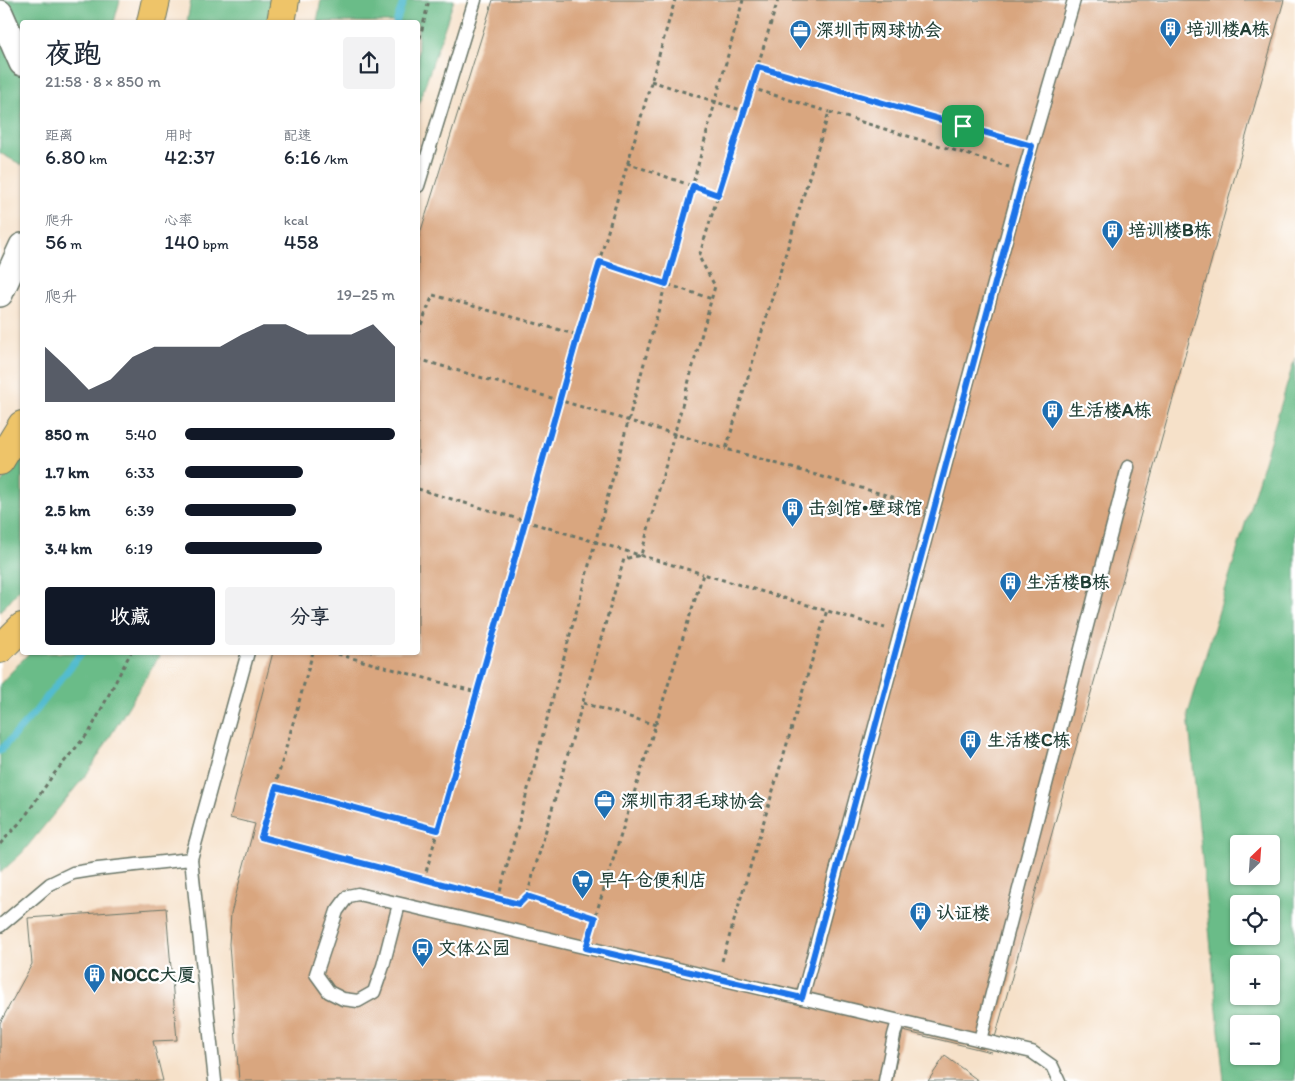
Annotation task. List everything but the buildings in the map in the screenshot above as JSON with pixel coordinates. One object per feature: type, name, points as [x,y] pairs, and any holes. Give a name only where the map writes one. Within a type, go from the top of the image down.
[{"type":"highway","points":[[151,20],[156,0]]},
{"type":"highway","points":[[281,20],[285,0]]},
{"type":"highway","points":[[0,461],[20,428]]},
{"type":"highway","points":[[0,649],[20,629]]},
{"type":"street","points":[[144,20],[151,0]]},
{"type":"street","points":[[0,13],[20,58]]},
{"type":"street","points":[[0,294],[20,250]]},
{"type":"street","points":[[0,313],[20,282]]},
{"type":"lane","points":[[420,179],[475,0]]},
{"type":"lane","points":[[802,998],[1024,172],[1074,0]]},
{"type":"lane","points":[[980,1040],[1128,467]]},
{"type":"lane","points":[[215,1081],[191,859],[247,655]]},
{"type":"lane","points":[[0,926],[50,884],[73,873],[191,859]]},
{"type":"lane","points":[[399,904],[383,966],[374,992],[358,1001],[343,999],[330,992],[316,974],[337,911],[348,896],[358,894],[1032,1052],[1052,1066],[1059,1081]]},
{"type":"lane","points":[[885,1081],[898,1021]]},
{"type":"path","points":[[420,38],[429,0]]},
{"type":"path","points":[[424,879],[559,400],[675,0]]},
{"type":"path","points":[[498,899],[743,0]]},
{"type":"path","points":[[641,555],[716,286],[699,258],[778,1],[773,0]]},
{"type":"path","points":[[758,67],[1032,146]]},
{"type":"path","points":[[651,81],[744,111]]},
{"type":"path","points":[[751,88],[1024,172]]},
{"type":"path","points":[[726,449],[829,112]]},
{"type":"path","points":[[627,163],[718,195]]},
{"type":"path","points":[[600,262],[712,299]]},
{"type":"path","points":[[420,327],[433,295],[578,335]]},
{"type":"path","points":[[420,360],[934,508]]},
{"type":"path","points":[[420,490],[900,632]]},
{"type":"path","points":[[312,655],[261,837],[519,904],[527,896],[624,559],[641,555]]},
{"type":"path","points":[[586,948],[703,574]]},
{"type":"path","points":[[717,979],[827,610]]},
{"type":"path","points":[[0,844],[24,818],[53,775],[90,731],[129,655]]},
{"type":"path","points":[[341,655],[476,692]]},
{"type":"path","points":[[583,703],[656,725]]},
{"type":"path","points":[[276,787],[438,830]]},
{"type":"path","points":[[527,896],[595,918]]},
{"type":"green space","points":[[0,0],[120,0],[115,20],[20,20],[20,164],[0,153]]},
{"type":"green space","points":[[191,0],[273,0],[269,20],[187,20]]},
{"type":"green space","points":[[321,0],[454,0],[420,100],[420,20],[317,20]]},
{"type":"green space","points":[[1295,358],[1295,1081],[1224,1081],[1188,714]]},
{"type":"green space","points":[[20,455],[20,588],[0,612],[0,485]]},
{"type":"green space","points":[[27,655],[160,655],[89,771],[22,853],[0,873],[0,684]]},
{"type":"waterway","points":[[397,20],[404,0]]},
{"type":"waterway","points":[[0,751],[36,711],[80,655]]},
{"type":"place","name":"培训楼A栋","points":[[1170,48]]},
{"type":"place","name":"深圳市网球协会","points":[[800,49]]},
{"type":"place","name":"培训楼B栋","points":[[1112,249]]},
{"type":"place","name":"生活楼A栋","points":[[1052,429]]},
{"type":"place","name":"击剑馆•壁球馆","points":[[792,527]]},
{"type":"place","name":"生活楼B栋","points":[[1010,601]]},
{"type":"place","name":"生活楼C栋","points":[[971,759]]},
{"type":"place","name":"深圳市羽毛球协会","points":[[605,820]]},
{"type":"place","name":"早午仓便利店","points":[[583,899]]},
{"type":"place","name":"认证楼","points":[[920,932]]},
{"type":"place","name":"文体公园","points":[[422,967]]},
{"type":"place","name":"NOCC大厦","points":[[95,994]]},
{"type":"route","points":[[758,67],[963,126],[1032,146],[802,998],[586,948],[595,918],[527,896],[519,904],[261,837],[276,787],[438,830],[600,262],[666,284],[693,186],[718,195],[758,67]]}]
